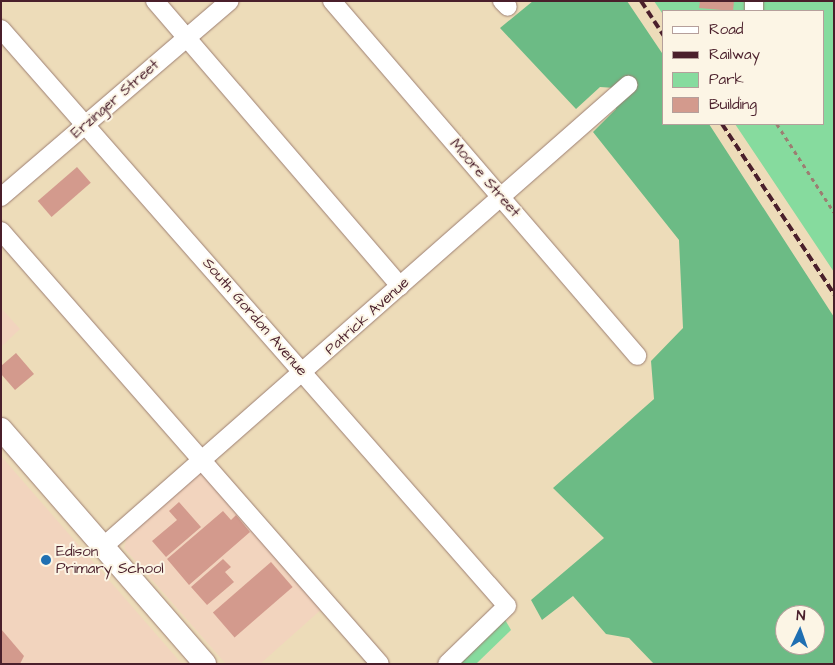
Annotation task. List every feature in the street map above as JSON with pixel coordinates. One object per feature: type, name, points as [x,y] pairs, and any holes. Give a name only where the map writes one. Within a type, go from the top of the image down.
[{"type":"main road","points":[[1,429],[105,545],[205,664]]},
{"type":"street","points":[[155,1],[400,286]]},
{"type":"street","name":"Erzinger Street","points":[[1,197],[230,1]]},
{"type":"street","name":"Moore Street","points":[[332,1],[637,356]]},
{"type":"street","name":"South Gordon Avenue","points":[[1,29],[507,606],[448,664]]},
{"type":"street","name":"Patrick Avenue","points":[[105,545],[304,373],[628,85]]},
{"type":"street","points":[[1,230],[380,664]]},
{"type":"path","points":[[778,125],[834,212]]},
{"type":"shaded area","points":[[1,308],[20,329],[1,347]]},
{"type":"shaded area","name":"Edison Primary School","points":[[1,456],[182,664],[1,664]]},
{"type":"shaded area","points":[[202,471],[324,607],[260,664],[226,664],[124,548],[127,537]]},
{"type":"green space","points":[[533,1],[627,1],[662,53],[662,125],[710,125],[834,317],[834,664],[654,664],[629,638],[606,634],[573,596],[542,620],[531,600],[604,538],[553,488],[654,399],[651,361],[683,328],[679,240],[593,132],[616,109],[615,88],[600,87],[576,109],[500,28]]},
{"type":"green space","points":[[654,1],[834,1],[834,272],[736,125],[825,125],[825,10],[662,10],[662,13]]},
{"type":"green space","points":[[504,618],[511,630],[476,664],[457,664]]},
{"type":"building","points":[[700,1],[734,1],[733,10],[699,8]]},
{"type":"building","points":[[77,167],[91,183],[52,217],[38,201]]},
{"type":"building","points":[[16,353],[34,374],[15,390],[1,374],[1,366]]},
{"type":"building","points":[[179,502],[201,527],[166,557],[152,541],[177,520],[169,511]]},
{"type":"building","points":[[223,511],[231,520],[236,515],[250,532],[189,585],[167,559]]},
{"type":"building","points":[[223,559],[231,567],[225,572],[234,582],[207,605],[191,587]]},
{"type":"building","points":[[271,562],[293,587],[235,637],[213,613]]},
{"type":"building","points":[[1,629],[24,656],[20,664],[1,664]]},
{"type":"railway","points":[[641,1],[662,33]]},
{"type":"railway","points":[[723,125],[834,294]]},
{"type":"place","name":"Edison Primary School","points":[[46,560]]}]
